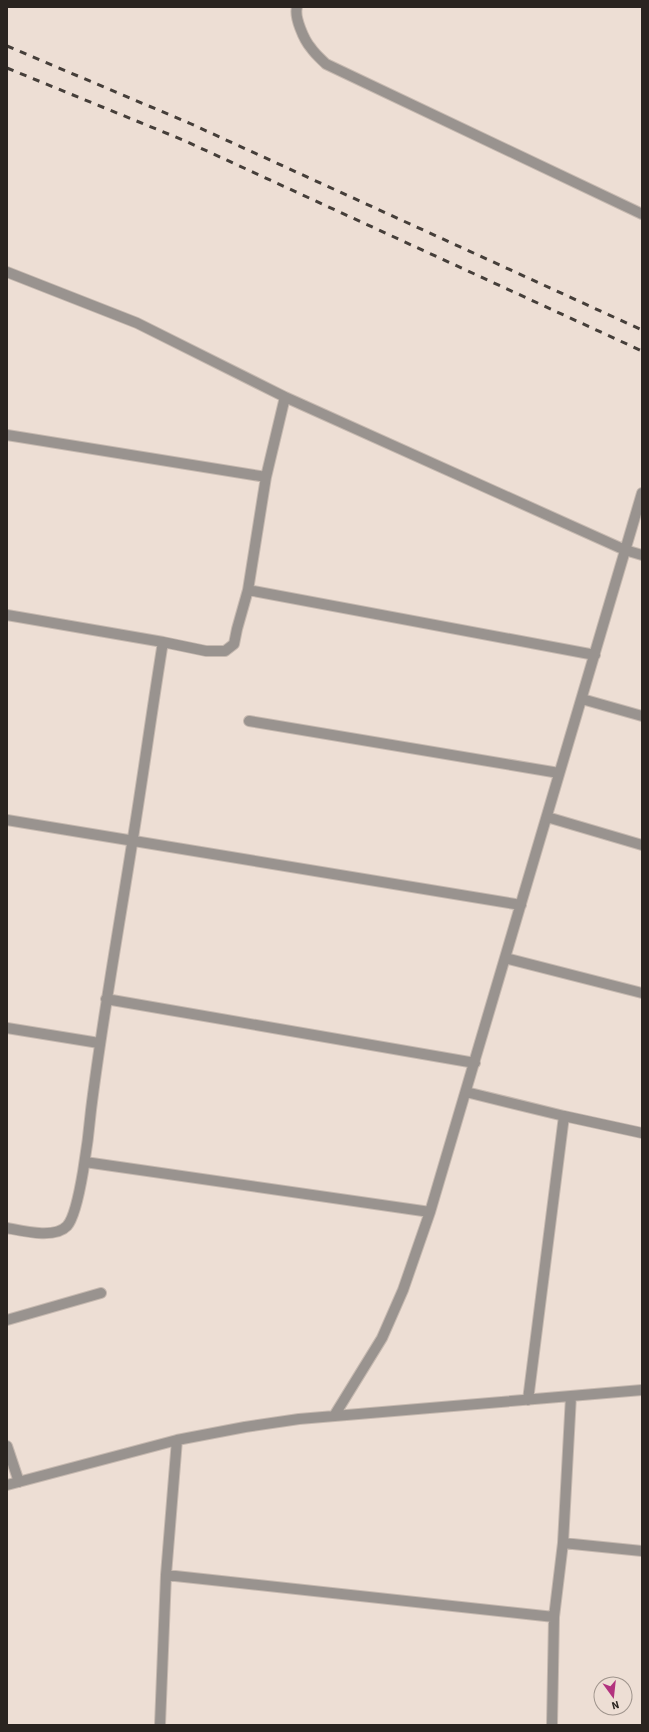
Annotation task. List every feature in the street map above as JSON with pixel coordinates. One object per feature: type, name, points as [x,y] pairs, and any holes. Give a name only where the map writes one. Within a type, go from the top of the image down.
[{"type":"street","points":[[297,7],[296,10],[300,29],[310,48],[326,64],[642,214]]},
{"type":"street","points":[[7,272],[137,322],[285,396],[625,550],[642,555]]},
{"type":"street","points":[[7,615],[206,651],[225,651],[234,644],[248,590],[266,477],[285,396]]},
{"type":"street","points":[[7,435],[266,477]]},
{"type":"street","points":[[334,1416],[382,1338],[403,1290],[430,1212],[642,493]]},
{"type":"street","points":[[248,590],[595,655]]},
{"type":"street","points":[[7,1228],[38,1233],[56,1232],[68,1226],[74,1211],[85,1162],[99,1043],[132,842],[162,642]]},
{"type":"street","points":[[582,699],[642,716]]},
{"type":"street","points":[[249,721],[559,774]]},
{"type":"street","points":[[547,817],[642,845]]},
{"type":"street","points":[[7,820],[132,842],[521,905]]},
{"type":"street","points":[[505,958],[642,993]]},
{"type":"street","points":[[106,999],[475,1063]]},
{"type":"street","points":[[7,1028],[99,1043]]},
{"type":"street","points":[[466,1092],[642,1133]]},
{"type":"street","points":[[528,1400],[564,1116]]},
{"type":"street","points":[[85,1162],[430,1212]]},
{"type":"street","points":[[7,1320],[101,1293]]},
{"type":"street","points":[[7,1485],[177,1440],[244,1427],[299,1419],[642,1390]]},
{"type":"street","points":[[552,1725],[554,1617],[563,1543],[571,1396]]},
{"type":"street","points":[[160,1725],[166,1576],[177,1440]]},
{"type":"street","points":[[7,1446],[19,1482]]},
{"type":"street","points":[[563,1543],[642,1551]]},
{"type":"street","points":[[166,1576],[554,1617]]},
{"type":"railway","points":[[7,46],[189,123],[642,330]]},
{"type":"railway","points":[[7,68],[183,140],[642,351]]}]
